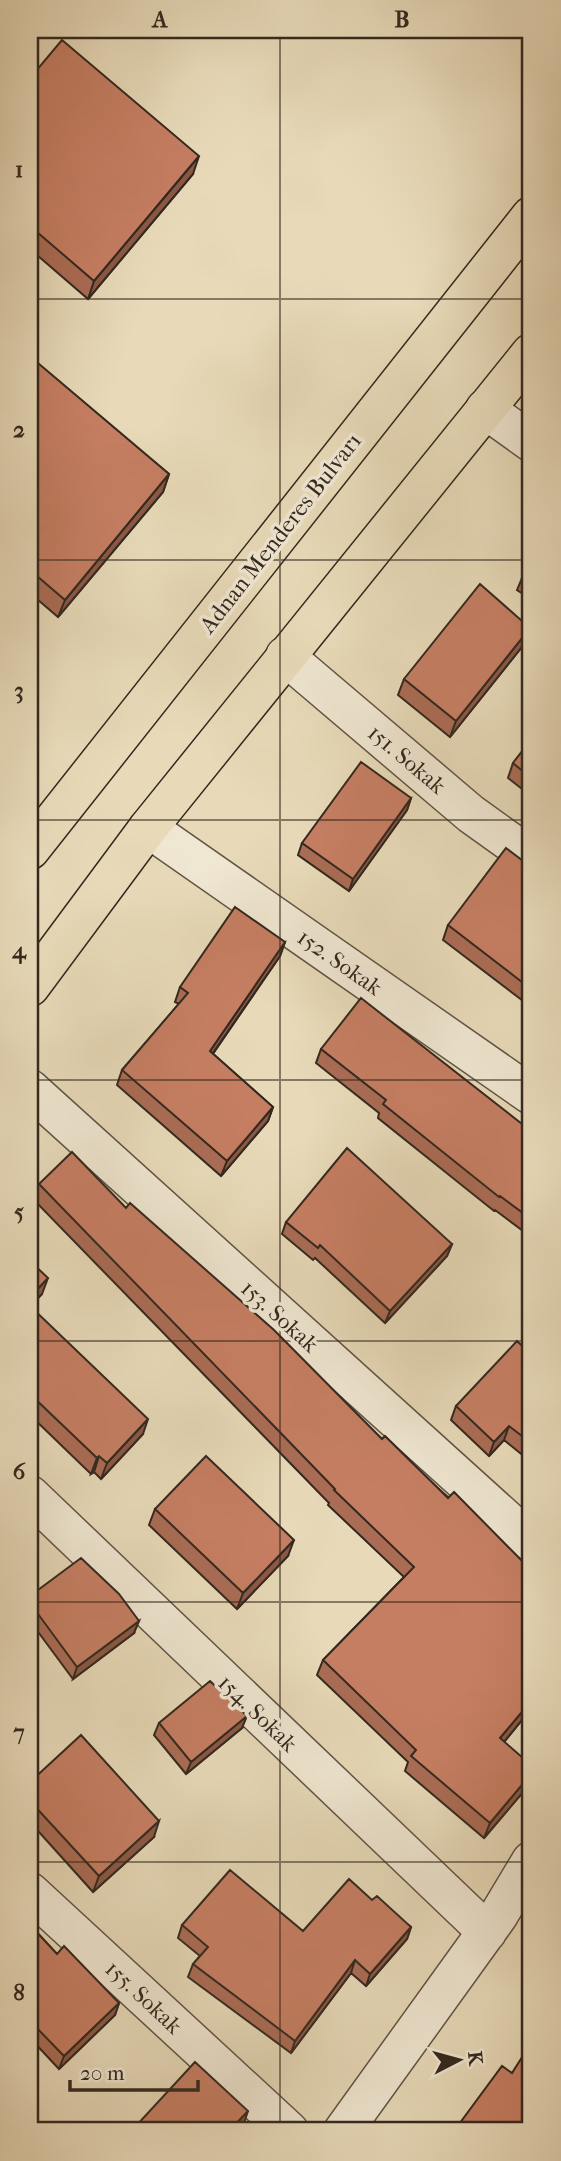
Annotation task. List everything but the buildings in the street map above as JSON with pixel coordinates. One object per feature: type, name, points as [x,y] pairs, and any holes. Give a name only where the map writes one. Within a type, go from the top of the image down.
[{"type":"main road","name":"Adnan Menderes Bulvarı","points":[[30,850],[531,216]]},
{"type":"main road","points":[[30,987],[148,828],[531,353]]},
{"type":"street","points":[[485,409],[531,442]]},
{"type":"street","name":"151. Sokak","points":[[285,656],[471,814],[531,857]]},
{"type":"street","name":"152. Sokak","points":[[148,828],[531,1095]]},
{"type":"street","name":"153. Sokak","points":[[30,1089],[531,1542]]},
{"type":"street","name":"154. Sokak","points":[[30,1495],[487,1932]]},
{"type":"street","points":[[343,2131],[487,1932],[531,1861]]},
{"type":"street","name":"155. Sokak","points":[[30,1892],[289,2131]]}]
